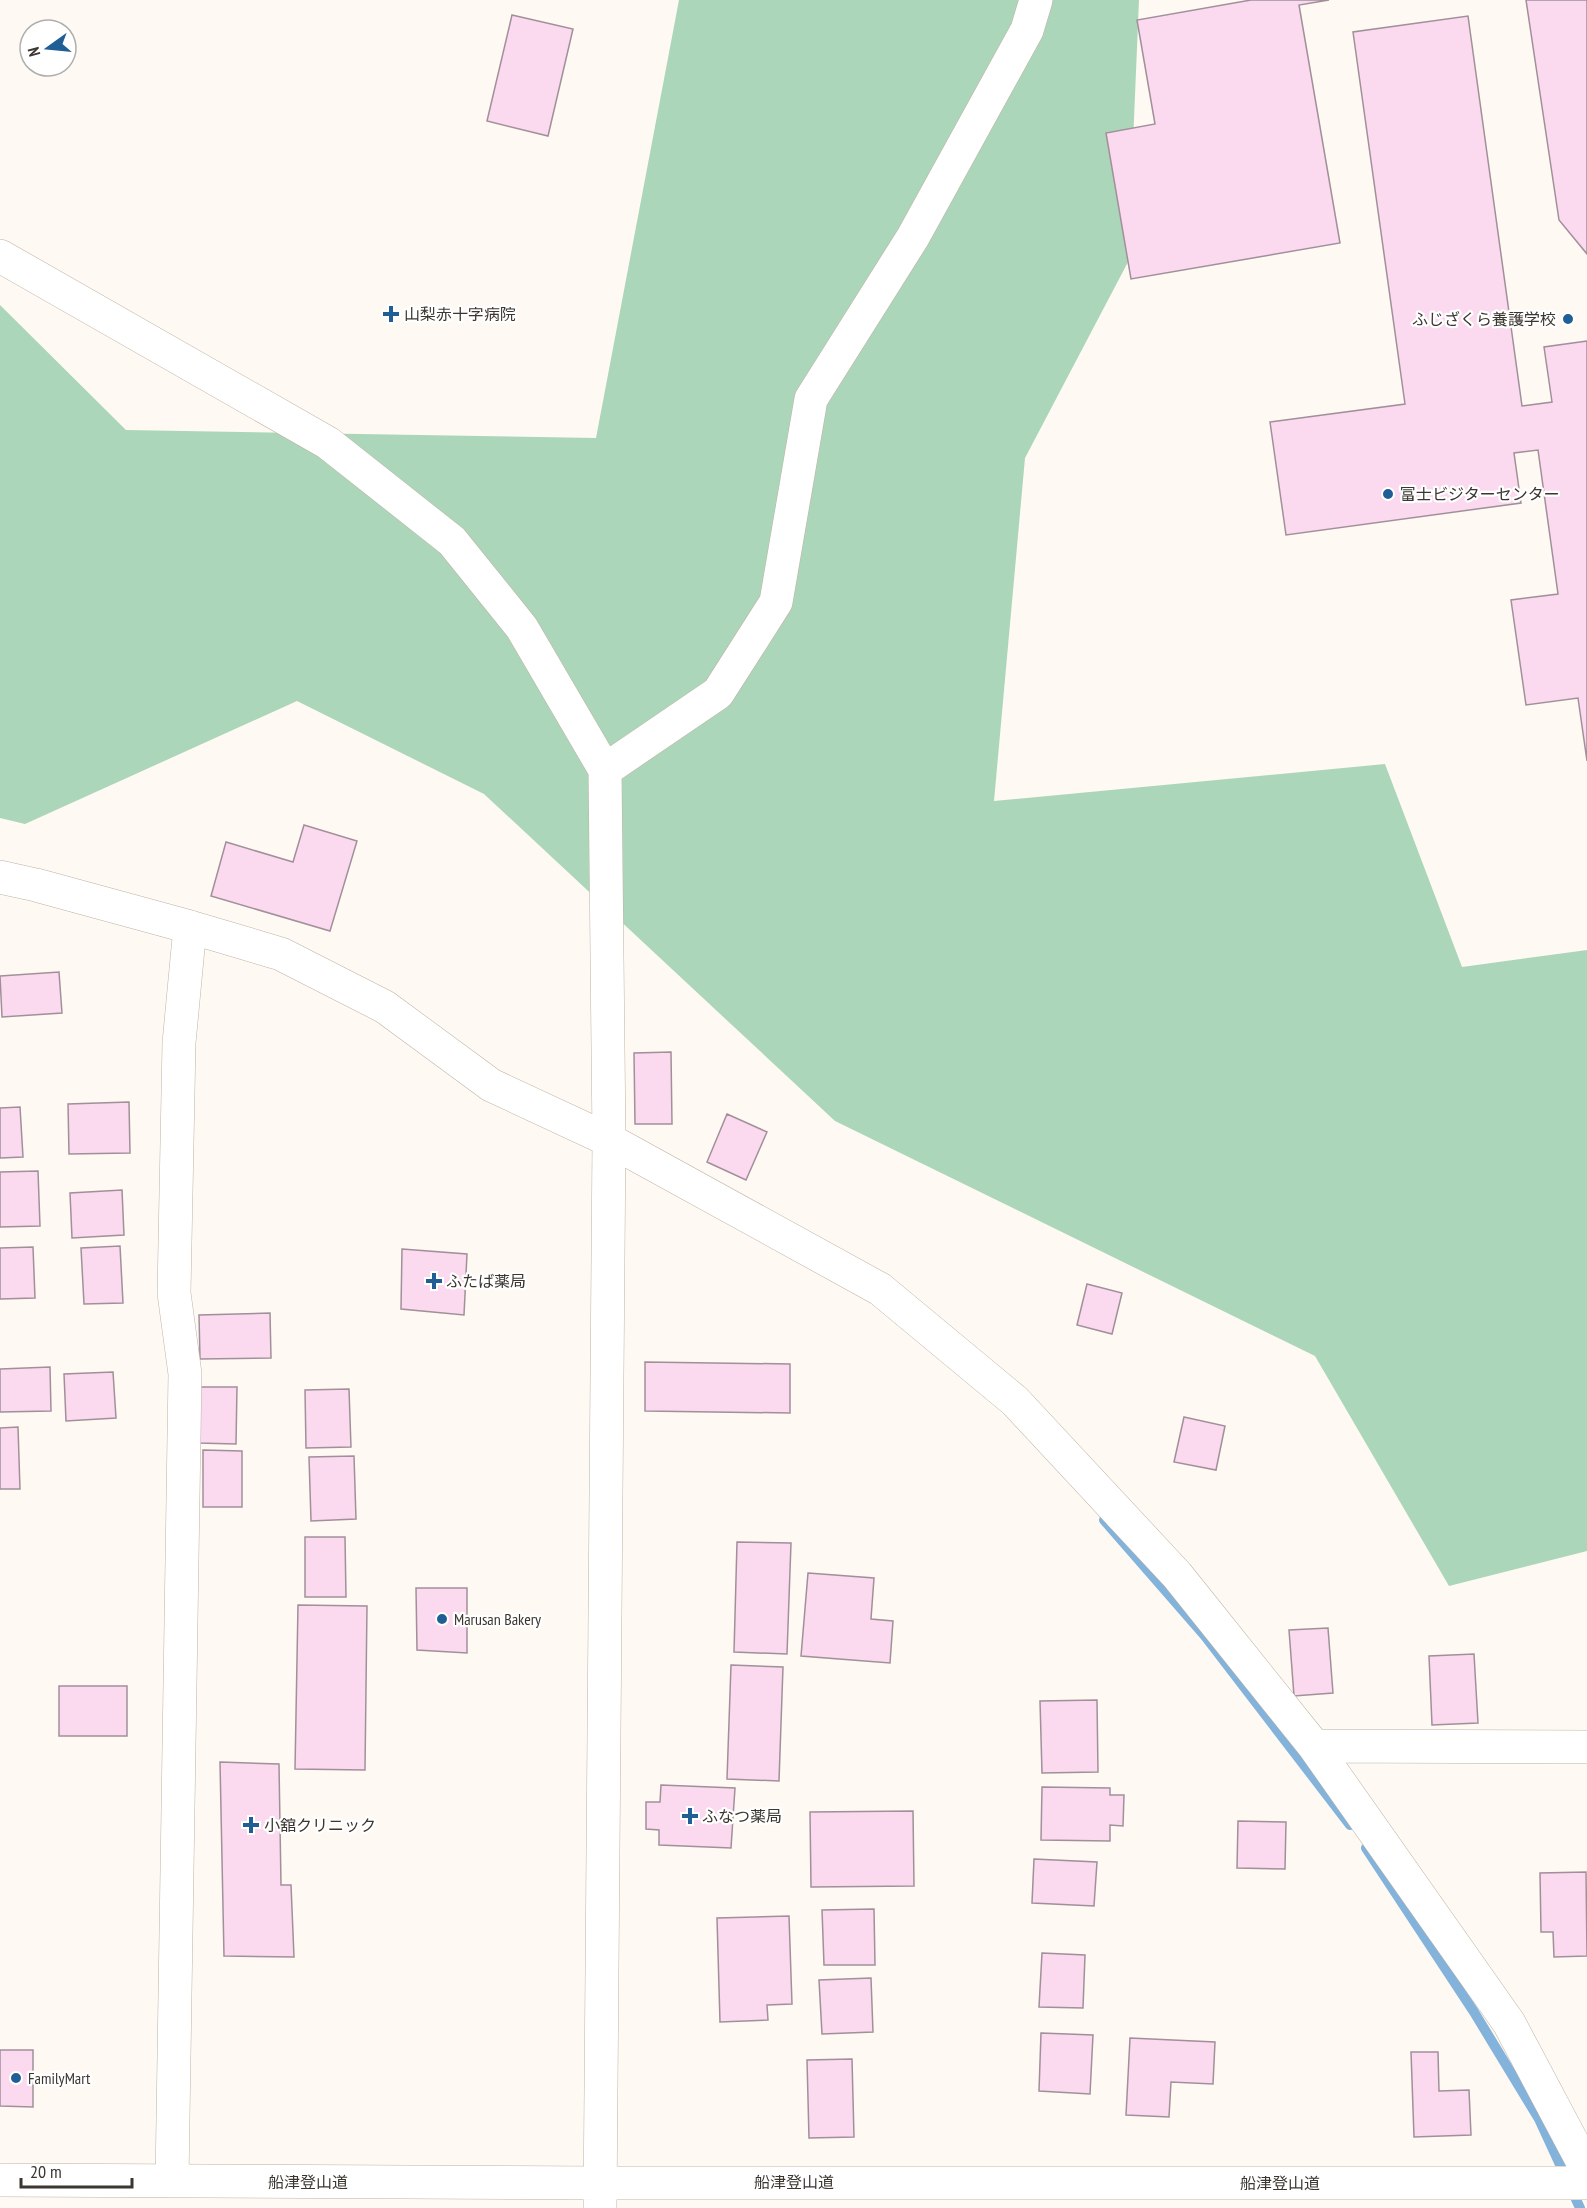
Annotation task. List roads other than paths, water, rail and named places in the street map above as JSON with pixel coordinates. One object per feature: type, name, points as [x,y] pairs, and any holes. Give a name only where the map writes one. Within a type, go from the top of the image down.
[{"type":"street","points":[[605,770],[718,693],[776,602],[811,399],[913,237],[1027,30],[1036,0]]},
{"type":"street","points":[[0,256],[328,443],[452,541],[522,628],[605,770],[609,1140],[600,2195]]},
{"type":"street","points":[[0,877],[190,927],[281,954],[384,1007],[491,1085],[609,1140],[880,1288],[1015,1401],[1177,1575],[1314,1746],[1509,2024],[1587,2170]]},
{"type":"street","points":[[172,2181],[185,1374],[174,1293],[179,1043],[190,927]]},
{"type":"street","points":[[1314,1746],[1587,1747]]},
{"type":"street","name":"船津登山道","points":[[0,2180],[172,2181],[600,2195],[1328,2196],[1550,2182],[1587,2183]]},
{"type":"waterway","points":[[1104,1520],[1205,1636],[1350,1825]]},
{"type":"waterway","points":[[1366,1848],[1474,2012],[1539,2119],[1580,2208]]},
{"type":"place","name":"山梨赤十字病院","points":[[391,314]]},
{"type":"place","name":"ふじざくら養護学校","points":[[1568,319]]},
{"type":"place","name":"富士ビジターセンター","points":[[1388,494]]},
{"type":"place","name":"ふたば薬局","points":[[434,1281]]},
{"type":"place","name":"Marusan Bakery","points":[[442,1619]]},
{"type":"place","name":"ふなつ薬局","points":[[690,1816]]},
{"type":"place","name":"小舘クリニック","points":[[251,1825]]},
{"type":"place","name":"FamilyMart","points":[[16,2078]]}]
